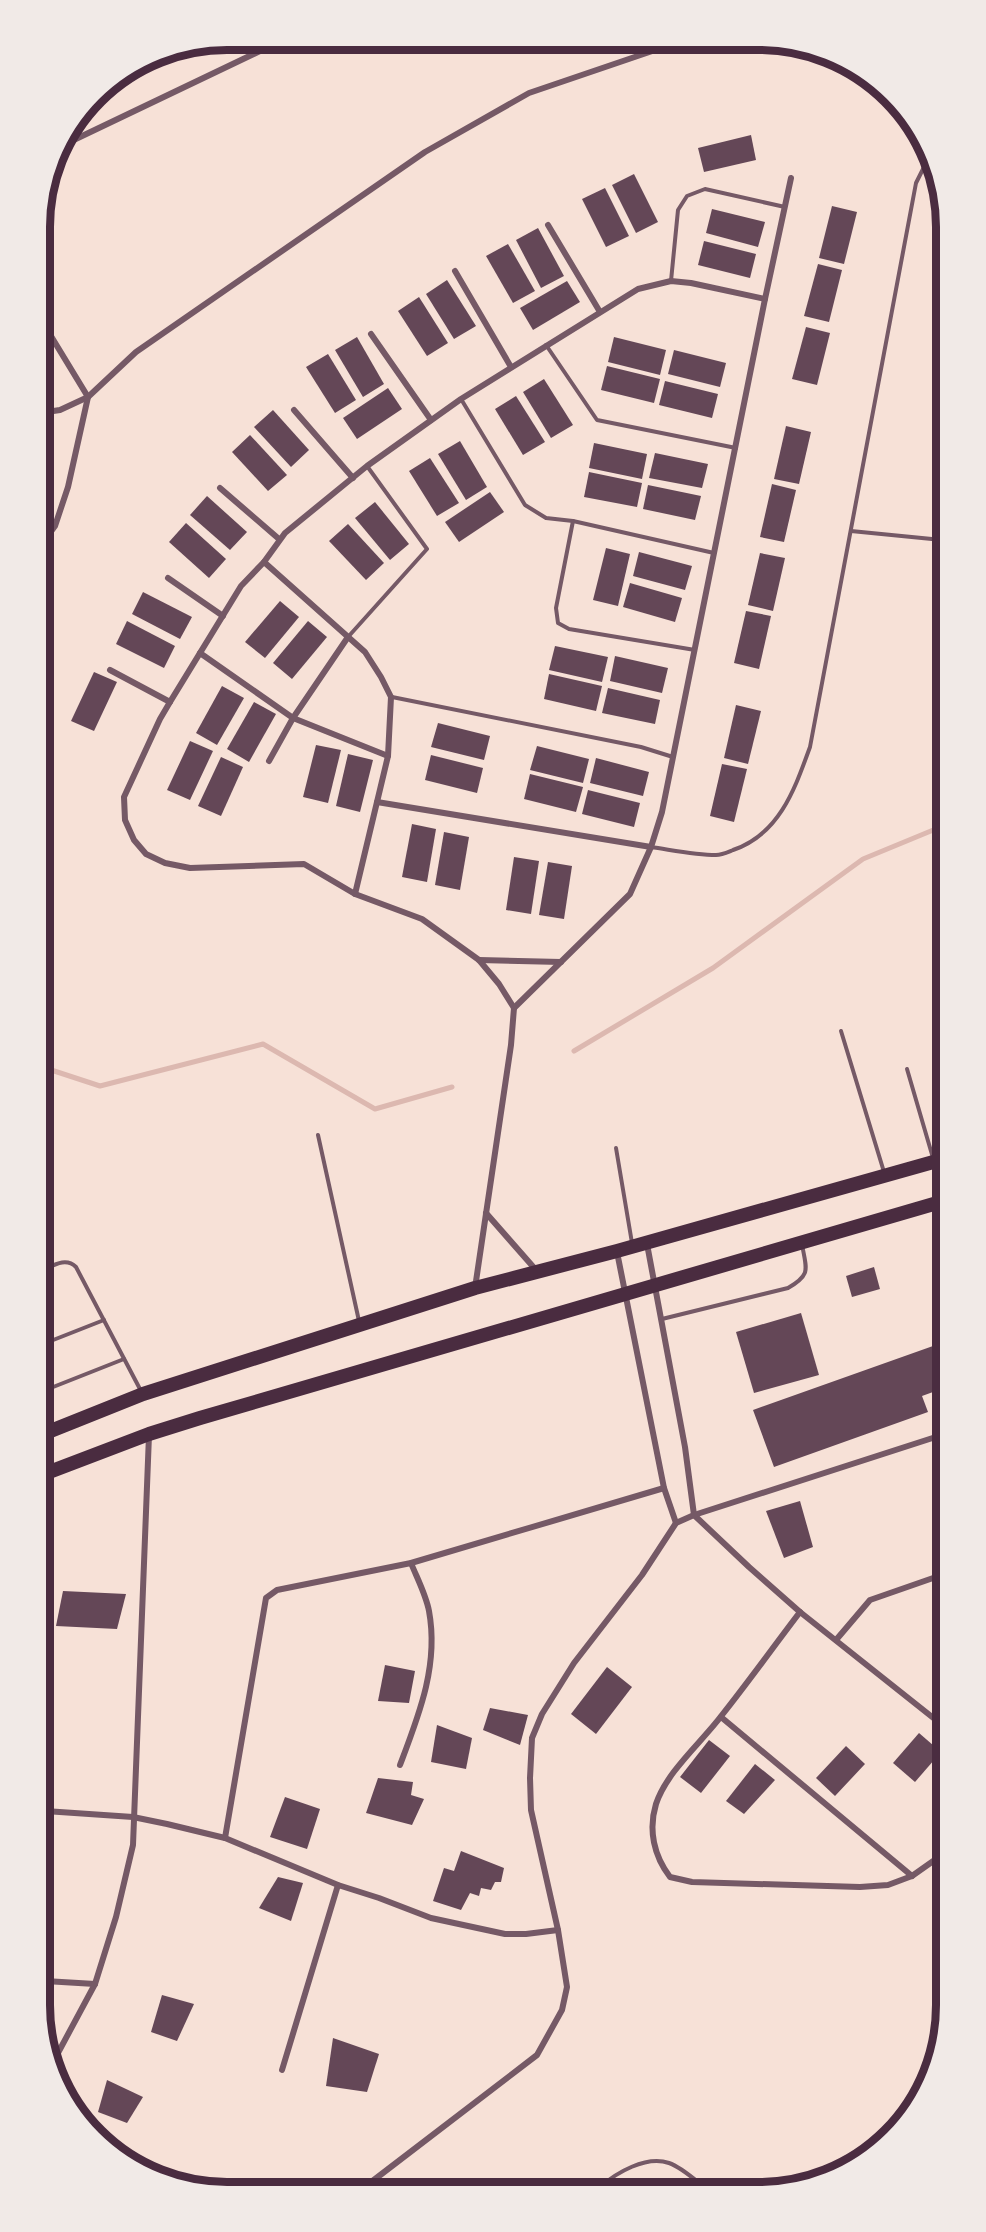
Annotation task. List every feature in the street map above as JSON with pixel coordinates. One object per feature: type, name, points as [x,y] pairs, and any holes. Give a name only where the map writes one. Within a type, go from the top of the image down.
[{"type":"main road","points":[[49,1431],[143,1394],[475,1288],[633,1247],[936,1162]]},
{"type":"main road","points":[[49,1472],[149,1434],[936,1202]]},
{"type":"street","points":[[71,141],[262,50]]},
{"type":"street","points":[[50,412],[60,410],[88,397],[136,352],[425,152],[529,93],[655,50]]},
{"type":"street","points":[[514,1008],[630,894],[651,848],[662,812],[791,178]]},
{"type":"street","points":[[548,225],[600,312]]},
{"type":"street","points":[[455,272],[511,367]]},
{"type":"street","points":[[475,1288],[511,1045],[514,1008],[479,960],[422,920],[354,894],[304,864],[190,868],[165,863],[146,854],[134,840],[125,820],[124,798],[160,719],[241,586],[264,562],[279,540],[367,466],[461,399],[638,289],[671,282],[691,283],[765,299]]},
{"type":"street","points":[[50,334],[88,397],[68,487],[55,526],[50,533]]},
{"type":"street","points":[[371,334],[431,420]]},
{"type":"street","points":[[294,410],[352,478]]},
{"type":"street","points":[[220,488],[279,540]]},
{"type":"street","points":[[264,562],[365,652],[391,697],[388,756],[354,894]]},
{"type":"street","points":[[168,578],[223,616]]},
{"type":"street","points":[[269,760],[293,718],[348,637]]},
{"type":"street","points":[[200,653],[293,718],[388,756]]},
{"type":"street","points":[[110,670],[170,702]]},
{"type":"street","points":[[377,802],[651,848]]},
{"type":"street","points":[[479,960],[561,962]]},
{"type":"street","points":[[486,1213],[536,1271]]},
{"type":"street","points":[[647,1242],[685,1447],[694,1515],[748,1567],[800,1612],[936,1720]]},
{"type":"street","points":[[617,1251],[664,1488],[676,1523]]},
{"type":"street","points":[[57,2055],[95,1984],[116,1917],[133,1845],[149,1434]]},
{"type":"street","points":[[371,2182],[537,2055],[562,2010],[567,1987],[558,1930],[531,1810],[532,1738],[542,1714],[574,1663],[642,1575],[676,1523],[694,1515],[936,1437]]},
{"type":"street","points":[[225,1838],[266,1598],[277,1590],[411,1563],[664,1488]]},
{"type":"street","points":[[400,1765],[422,1708],[432,1658],[429,1610],[411,1563]]},
{"type":"street","points":[[836,1640],[870,1600],[936,1577]]},
{"type":"street","points":[[800,1612],[721,1717],[664,1785],[656,1804],[652,1824],[654,1848],[661,1864],[670,1877],[692,1882],[860,1887],[888,1886],[912,1876],[936,1859]]},
{"type":"street","points":[[721,1717],[912,1876]]},
{"type":"street","points":[[49,1811],[133,1818],[225,1838],[338,1885],[431,1918],[505,1934],[558,1930]]},
{"type":"street","points":[[282,2070],[338,1885]]},
{"type":"street","points":[[49,1981],[95,1984]]},
{"type":"lane","points":[[651,848],[718,855],[744,846],[768,829],[784,809],[810,747],[916,183],[925,166]]},
{"type":"lane","points":[[671,282],[678,210],[687,196],[705,189],[785,207]]},
{"type":"lane","points":[[546,345],[597,420],[736,448]]},
{"type":"lane","points":[[461,399],[525,505],[534,512],[546,518],[573,521],[715,554]]},
{"type":"lane","points":[[348,637],[427,549],[367,466]]},
{"type":"lane","points":[[573,521],[556,608],[558,623],[569,629],[695,650]]},
{"type":"lane","points":[[851,531],[936,539]]},
{"type":"lane","points":[[391,697],[641,747],[673,757]]},
{"type":"lane","points":[[841,1031],[885,1176]]},
{"type":"lane","points":[[907,1069],[936,1152]]},
{"type":"lane","points":[[318,1135],[360,1324]]},
{"type":"lane","points":[[616,1148],[633,1247]]},
{"type":"lane","points":[[662,1318],[788,1288],[802,1280],[806,1269],[802,1242]]},
{"type":"lane","points":[[49,1267],[65,1261],[71,1262],[76,1267],[143,1394]]},
{"type":"lane","points":[[49,1341],[104,1320]]},
{"type":"lane","points":[[49,1388],[124,1359]]},
{"type":"lane","points":[[608,2182],[629,2168],[657,2160],[670,2163],[697,2182]]},
{"type":"building","points":[[751,135],[756,160],[704,172],[698,148]]},
{"type":"building","points":[[634,174],[658,222],[636,233],[612,185]]},
{"type":"building","points":[[605,188],[629,236],[606,247],[582,199]]},
{"type":"building","points":[[832,206],[857,212],[844,264],[819,258]]},
{"type":"building","points":[[712,209],[765,222],[758,247],[706,233]]},
{"type":"building","points":[[538,228],[564,276],[541,288],[516,240]]},
{"type":"building","points":[[704,241],[756,254],[750,278],[698,265]]},
{"type":"building","points":[[508,244],[535,291],[513,303],[486,256]]},
{"type":"building","points":[[818,264],[842,270],[829,322],[804,316]]},
{"type":"building","points":[[447,280],[476,326],[454,339],[426,294]]},
{"type":"building","points":[[567,281],[580,302],[533,330],[520,308]]},
{"type":"building","points":[[419,297],[448,343],[427,356],[398,311]]},
{"type":"building","points":[[806,327],[830,333],[817,385],[792,379]]},
{"type":"building","points":[[357,337],[384,384],[363,397],[335,350]]},
{"type":"building","points":[[614,337],[666,350],[660,375],[608,362]]},
{"type":"building","points":[[674,350],[726,363],[720,387],[668,374]]},
{"type":"building","points":[[328,354],[356,400],[335,413],[306,367]]},
{"type":"building","points":[[607,366],[660,379],[654,403],[601,390]]},
{"type":"building","points":[[544,379],[573,425],[551,438],[523,392]]},
{"type":"building","points":[[665,381],[718,394],[712,418],[659,405]]},
{"type":"building","points":[[388,388],[402,409],[357,439],[343,418]]},
{"type":"building","points":[[516,396],[545,442],[523,455],[495,409]]},
{"type":"building","points":[[273,410],[309,450],[291,467],[254,427]]},
{"type":"building","points":[[786,426],[811,432],[799,484],[774,479]]},
{"type":"building","points":[[250,435],[287,475],[268,491],[232,452]]},
{"type":"building","points":[[460,441],[487,487],[466,500],[438,454]]},
{"type":"building","points":[[594,443],[647,454],[642,479],[589,468]]},
{"type":"building","points":[[655,453],[708,464],[702,488],[649,478]]},
{"type":"building","points":[[430,458],[459,503],[437,516],[409,471]]},
{"type":"building","points":[[589,472],[642,483],[637,507],[584,497]]},
{"type":"building","points":[[772,484],[796,490],[784,542],[760,537]]},
{"type":"building","points":[[648,485],[701,496],[695,520],[643,509]]},
{"type":"building","points":[[490,492],[504,512],[459,542],[445,522]]},
{"type":"building","points":[[207,496],[247,532],[230,550],[190,515]]},
{"type":"building","points":[[375,502],[409,544],[390,560],[355,518]]},
{"type":"building","points":[[186,523],[226,559],[209,578],[169,542]]},
{"type":"building","points":[[348,524],[384,563],[366,580],[329,541]]},
{"type":"building","points":[[606,548],[630,554],[618,606],[593,600]]},
{"type":"building","points":[[639,552],[692,566],[685,590],[633,576]]},
{"type":"building","points":[[760,553],[785,558],[773,611],[748,605]]},
{"type":"building","points":[[630,583],[682,598],[675,622],[623,607]]},
{"type":"building","points":[[143,592],[192,617],[180,639],[132,614]]},
{"type":"building","points":[[280,601],[299,617],[265,658],[245,642]]},
{"type":"building","points":[[746,611],[771,616],[759,669],[734,663]]},
{"type":"building","points":[[127,621],[175,646],[164,668],[116,644]]},
{"type":"building","points":[[308,621],[327,637],[292,679],[273,663]]},
{"type":"building","points":[[555,646],[608,657],[602,682],[549,670]]},
{"type":"building","points":[[615,656],[668,668],[662,693],[610,681]]},
{"type":"building","points":[[94,672],[117,682],[94,731],[71,721]]},
{"type":"building","points":[[549,674],[602,686],[596,711],[544,699]]},
{"type":"building","points":[[222,686],[244,698],[217,745],[196,733]]},
{"type":"building","points":[[608,688],[660,700],[655,724],[602,713]]},
{"type":"building","points":[[254,702],[276,714],[249,762],[227,749]]},
{"type":"building","points":[[736,705],[761,711],[748,764],[724,758]]},
{"type":"building","points":[[438,723],[490,736],[484,760],[431,747]]},
{"type":"building","points":[[190,741],[213,751],[190,800],[167,790]]},
{"type":"building","points":[[316,745],[341,750],[328,803],[303,797]]},
{"type":"building","points":[[537,746],[589,759],[583,783],[530,770]]},
{"type":"building","points":[[348,754],[373,760],[360,812],[336,806]]},
{"type":"building","points":[[431,755],[483,768],[477,793],[425,780]]},
{"type":"building","points":[[221,757],[243,767],[221,816],[198,806]]},
{"type":"building","points":[[596,758],[649,772],[643,796],[590,783]]},
{"type":"building","points":[[722,764],[747,769],[734,822],[710,816]]},
{"type":"building","points":[[530,774],[583,787],[576,812],[524,799]]},
{"type":"building","points":[[588,790],[640,803],[634,827],[582,814]]},
{"type":"building","points":[[412,824],[436,829],[427,882],[402,877]]},
{"type":"building","points":[[444,832],[469,837],[460,890],[435,885]]},
{"type":"building","points":[[514,857],[539,861],[531,914],[506,910]]},
{"type":"building","points":[[548,862],[572,866],[564,919],[539,915]]},
{"type":"building","points":[[874,1267],[880,1289],[852,1297],[846,1276]]},
{"type":"building","points":[[801,1313],[819,1375],[754,1393],[736,1332]]},
{"type":"building","points":[[933,1346],[936,1355],[936,1391],[922,1396],[928,1412],[774,1467],[753,1410]]},
{"type":"building","points":[[800,1501],[813,1547],[784,1558],[766,1511]]},
{"type":"building","points":[[63,1591],[126,1594],[117,1629],[56,1626]]},
{"type":"building","points":[[385,1665],[415,1671],[409,1703],[378,1701]]},
{"type":"building","points":[[607,1667],[632,1687],[596,1734],[571,1714]]},
{"type":"building","points":[[490,1708],[528,1715],[520,1745],[483,1730]]},
{"type":"building","points":[[437,1725],[472,1738],[466,1769],[431,1762]]},
{"type":"building","points":[[919,1733],[936,1748],[936,1758],[915,1782],[893,1763]]},
{"type":"building","points":[[709,1740],[730,1756],[701,1793],[680,1777]]},
{"type":"building","points":[[846,1746],[865,1764],[835,1796],[816,1778]]},
{"type":"building","points":[[755,1764],[775,1780],[744,1814],[726,1801]]},
{"type":"building","points":[[378,1778],[413,1782],[411,1795],[424,1799],[412,1825],[366,1813]]},
{"type":"building","points":[[285,1797],[320,1809],[307,1849],[270,1837]]},
{"type":"building","points":[[461,1851],[504,1868],[501,1882],[495,1882],[491,1890],[481,1888],[479,1896],[470,1893],[461,1910],[433,1901],[444,1868],[454,1871]]},
{"type":"building","points":[[278,1877],[303,1883],[291,1921],[259,1908]]},
{"type":"building","points":[[162,1995],[194,2004],[177,2041],[151,2032]]},
{"type":"building","points":[[333,2038],[379,2054],[367,2092],[326,2086]]},
{"type":"building","points":[[107,2080],[143,2097],[127,2123],[98,2112]]},
{"type":"waterway","points":[[574,1051],[713,968],[863,859],[936,829]]},
{"type":"waterway","points":[[50,1069],[100,1086],[263,1044],[375,1109],[452,1087]]}]
